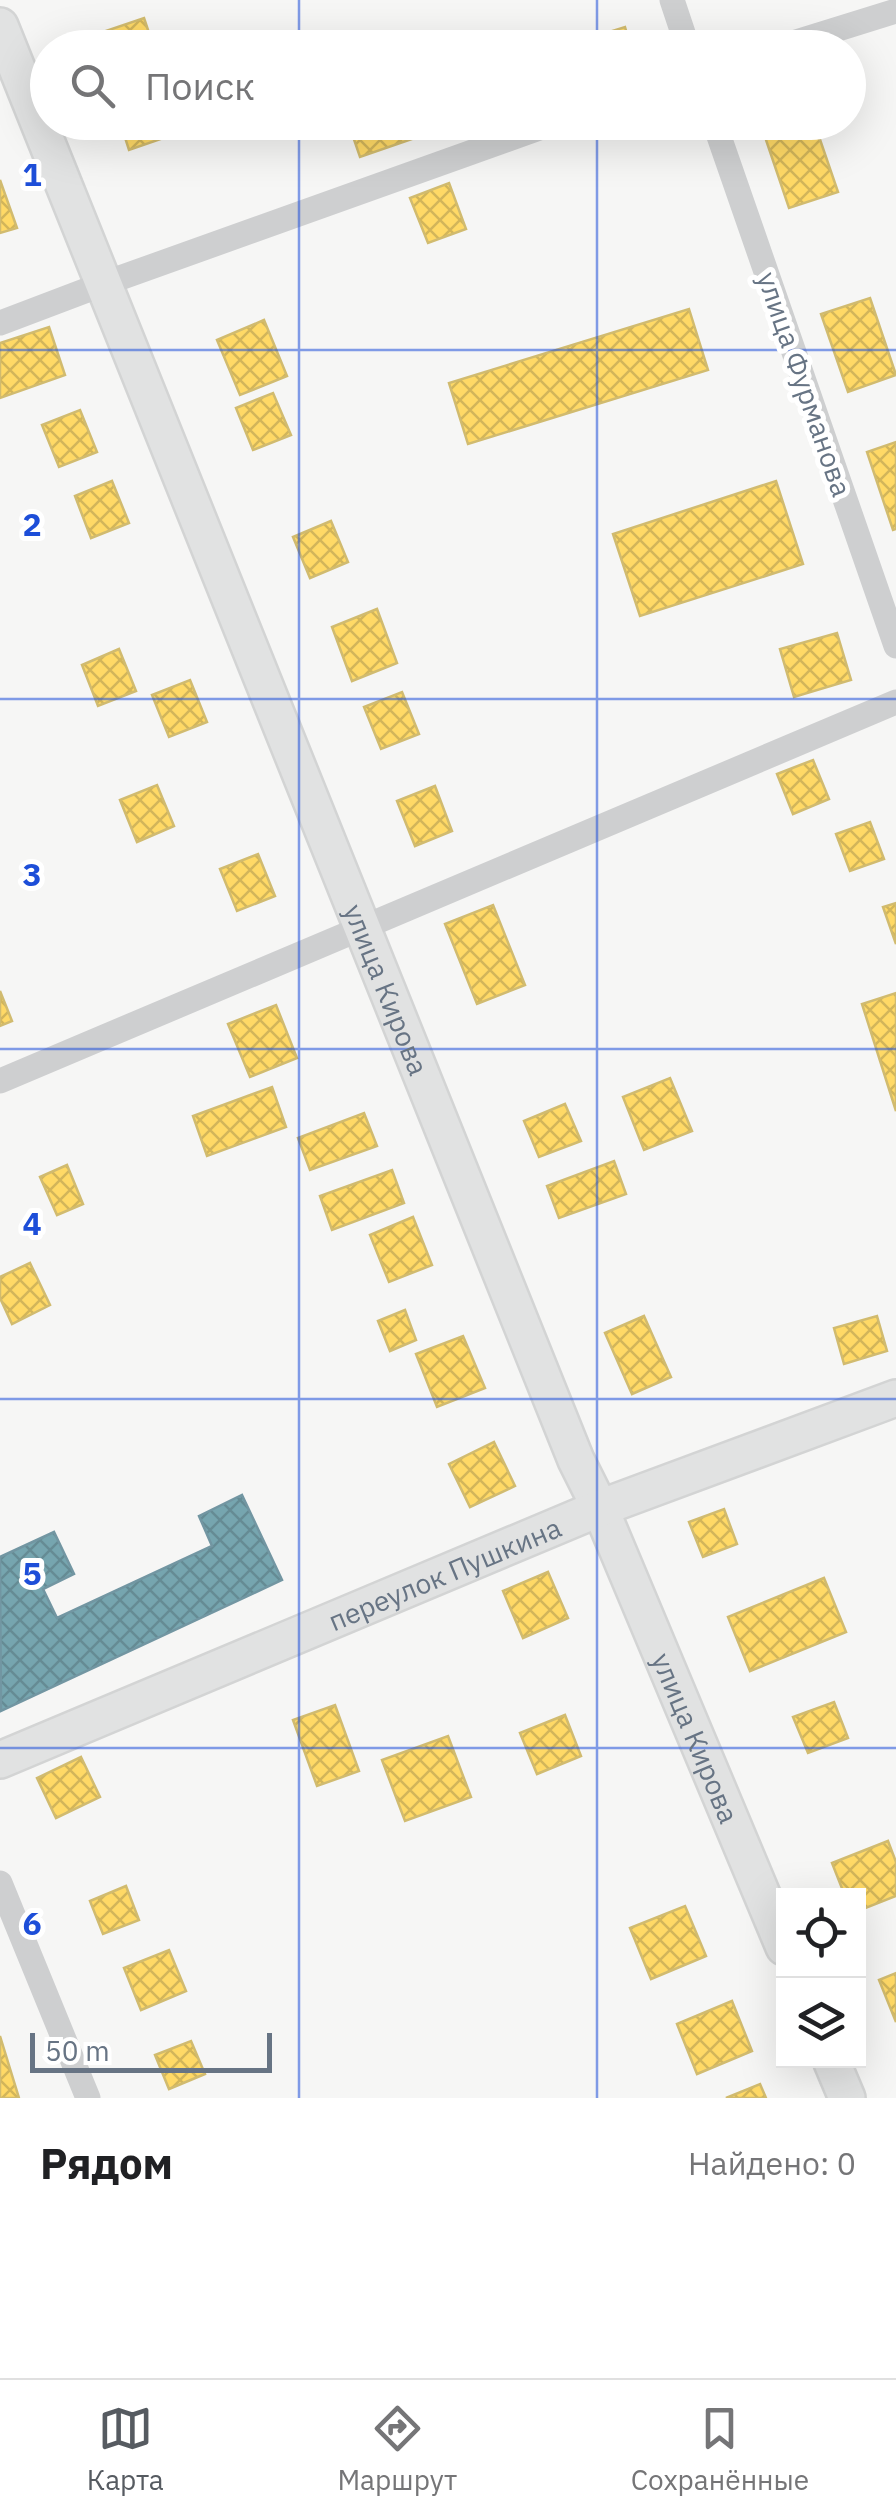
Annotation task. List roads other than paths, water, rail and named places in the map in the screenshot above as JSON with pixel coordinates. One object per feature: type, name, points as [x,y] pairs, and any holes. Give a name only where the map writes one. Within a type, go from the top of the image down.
[{"type":"street","points":[[672,0],[682,30]]},
{"type":"street","points":[[835,30],[896,11]]},
{"type":"street","name":"улица Кирова","points":[[0,26],[30,102]]},
{"type":"street","name":"улица Кирова","points":[[45,140],[576,1460],[600,1508],[776,1928]]},
{"type":"street","points":[[0,323],[506,140]]},
{"type":"street","name":"улица Фурманова","points":[[720,140],[896,646]]},
{"type":"street","points":[[0,1081],[896,702]]},
{"type":"street","name":"переулок Пушкина","points":[[0,1760],[600,1508],[896,1398]]},
{"type":"street","points":[[0,1883],[88,2098]]},
{"type":"street","points":[[834,2068],[846,2098]]}]
